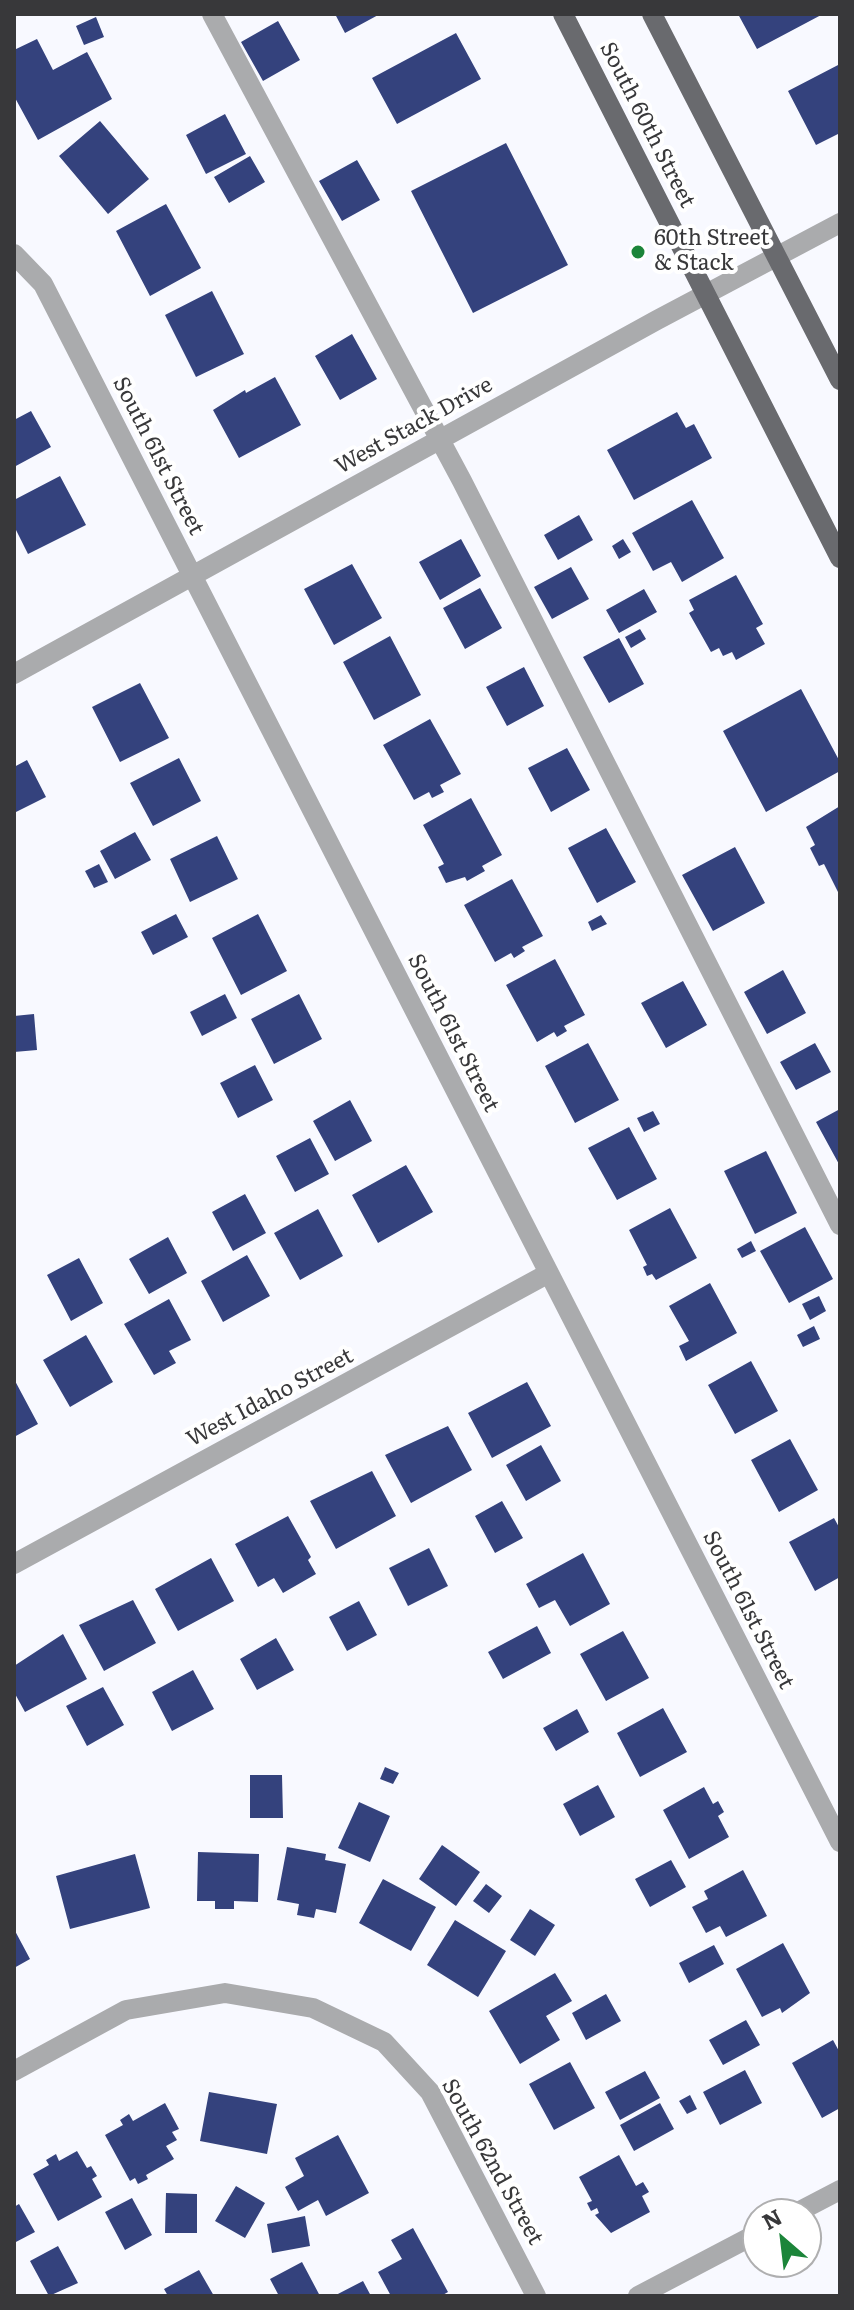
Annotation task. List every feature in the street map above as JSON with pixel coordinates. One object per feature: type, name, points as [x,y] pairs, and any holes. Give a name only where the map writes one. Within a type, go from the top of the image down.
[{"type":"main road","name":"South 60th Street","points":[[563,14],[840,558]]},
{"type":"main road","points":[[652,14],[840,380]]},
{"type":"street","points":[[212,14],[440,440],[840,1225]]},
{"type":"street","name":"West Stack Drive","points":[[14,674],[706,293],[840,223]]},
{"type":"street","name":"South 61st Street","points":[[14,254],[43,284],[840,1842]]},
{"type":"street","name":"West Idaho Street","points":[[14,1564],[549,1273]]},
{"type":"street","name":"South 62nd Street","points":[[14,2071],[126,2010],[225,1993],[313,2008],[384,2042],[430,2092],[536,2296]]},
{"type":"street","points":[[822,2199],[840,2190]]},
{"type":"street","points":[[638,2296],[742,2241]]},
{"type":"building","points":[[335,14],[380,14],[345,33]]},
{"type":"building","points":[[738,14],[823,14],[757,49]]},
{"type":"building","points":[[96,17],[104,37],[84,45],[76,26]]},
{"type":"building","points":[[278,21],[300,60],[263,81],[241,42]]},
{"type":"building","points":[[456,33],[481,79],[397,124],[372,78]]},
{"type":"building","points":[[37,39],[53,70],[87,52],[112,99],[38,140],[14,96],[14,50]]},
{"type":"building","points":[[840,64],[840,133],[816,145],[788,91]]},
{"type":"building","points":[[225,114],[246,154],[206,174],[186,135]]},
{"type":"building","points":[[100,121],[149,179],[108,214],[59,156]]},
{"type":"building","points":[[506,143],[568,265],[473,313],[411,191]]},
{"type":"building","points":[[250,156],[265,182],[229,203],[214,177]]},
{"type":"building","points":[[357,160],[380,200],[342,221],[319,181]]},
{"type":"building","points":[[166,204],[201,268],[150,296],[116,231]]},
{"type":"building","points":[[212,291],[244,354],[196,377],[165,315]]},
{"type":"building","points":[[352,334],[377,379],[340,400],[315,356]]},
{"type":"building","points":[[275,377],[301,425],[239,458],[213,410],[245,390],[246,393]]},
{"type":"building","points":[[31,411],[51,447],[14,467],[14,420]]},
{"type":"building","points":[[677,412],[686,428],[694,424],[712,458],[634,500],[607,450]]},
{"type":"building","points":[[60,476],[86,525],[28,554],[14,526],[14,500]]},
{"type":"building","points":[[692,500],[724,558],[682,582],[671,562],[653,571],[632,533]]},
{"type":"building","points":[[579,515],[593,540],[558,560],[544,535]]},
{"type":"building","points":[[461,539],[481,576],[440,600],[419,562]]},
{"type":"building","points":[[623,539],[631,552],[619,559],[612,546]]},
{"type":"building","points":[[352,564],[382,618],[334,645],[304,589]]},
{"type":"building","points":[[571,567],[589,599],[552,619],[534,587]]},
{"type":"building","points":[[736,575],[763,624],[756,628],[765,644],[736,660],[732,652],[723,656],[719,648],[711,652],[689,613],[694,610],[689,600]]},
{"type":"building","points":[[480,588],[502,628],[465,649],[443,608]]},
{"type":"building","points":[[644,589],[657,612],[619,633],[606,610]]},
{"type":"building","points":[[640,629],[646,639],[631,648],[625,637]]},
{"type":"building","points":[[390,636],[421,695],[374,720],[343,662]]},
{"type":"building","points":[[619,638],[644,684],[609,703],[583,657]]},
{"type":"building","points":[[524,667],[544,706],[507,726],[486,687]]},
{"type":"building","points":[[140,683],[169,738],[120,762],[92,707]]},
{"type":"building","points":[[801,689],[840,762],[840,771],[766,812],[723,731]]},
{"type":"building","points":[[430,719],[461,774],[440,785],[444,792],[432,798],[429,792],[414,800],[383,745]]},
{"type":"building","points":[[567,748],[590,790],[551,812],[528,768]]},
{"type":"building","points":[[179,758],[201,801],[153,826],[130,783]]},
{"type":"building","points":[[27,760],[46,797],[14,813],[14,767]]},
{"type":"building","points":[[471,798],[502,855],[482,866],[485,871],[467,881],[465,877],[446,883],[438,867],[444,864],[423,825]]},
{"type":"building","points":[[840,806],[840,896],[824,864],[819,866],[810,848],[815,845],[806,827]]},
{"type":"building","points":[[606,828],[636,882],[597,903],[568,848]]},
{"type":"building","points":[[135,832],[151,860],[115,879],[100,851]]},
{"type":"building","points":[[217,836],[238,879],[190,902],[170,859]]},
{"type":"building","points":[[735,847],[765,903],[713,931],[682,875]]},
{"type":"building","points":[[99,864],[108,882],[94,888],[85,871]]},
{"type":"building","points":[[512,879],[543,936],[522,947],[525,951],[514,958],[511,953],[495,962],[464,905]]},
{"type":"building","points":[[176,914],[188,937],[153,955],[141,932]]},
{"type":"building","points":[[258,914],[287,971],[241,995],[212,938]]},
{"type":"building","points":[[601,915],[607,924],[592,931],[588,922]]},
{"type":"building","points":[[555,959],[585,1015],[564,1026],[567,1031],[557,1037],[554,1032],[537,1042],[506,985]]},
{"type":"building","points":[[783,970],[806,1013],[767,1034],[744,992]]},
{"type":"building","points":[[683,981],[707,1025],[666,1048],[641,1003]]},
{"type":"building","points":[[225,994],[237,1018],[202,1036],[190,1012]]},
{"type":"building","points":[[299,994],[322,1039],[274,1064],[251,1019]]},
{"type":"building","points":[[34,1014],[37,1050],[14,1052],[14,1016]]},
{"type":"building","points":[[588,1043],[619,1100],[575,1123],[545,1066]]},
{"type":"building","points":[[815,1043],[831,1072],[796,1090],[780,1062]]},
{"type":"building","points":[[255,1065],[273,1100],[238,1118],[220,1083]]},
{"type":"building","points":[[350,1100],[372,1141],[335,1161],[313,1121]]},
{"type":"building","points":[[840,1109],[840,1166],[816,1122]]},
{"type":"building","points":[[653,1111],[660,1124],[644,1132],[637,1118]]},
{"type":"building","points":[[629,1127],[657,1179],[617,1200],[588,1148]]},
{"type":"building","points":[[310,1138],[329,1174],[295,1192],[276,1156]]},
{"type":"building","points":[[766,1151],[797,1213],[755,1234],[724,1171]]},
{"type":"building","points":[[406,1165],[433,1212],[378,1243],[352,1195]]},
{"type":"building","points":[[245,1194],[266,1233],[233,1251],[212,1212]]},
{"type":"building","points":[[670,1208],[697,1258],[656,1280],[652,1274],[647,1276],[643,1267],[647,1265],[629,1230]]},
{"type":"building","points":[[318,1209],[343,1256],[300,1280],[274,1233]]},
{"type":"building","points":[[805,1227],[833,1279],[789,1303],[760,1251]]},
{"type":"building","points":[[168,1237],[187,1273],[149,1294],[129,1259]]},
{"type":"building","points":[[751,1241],[756,1251],[742,1258],[737,1249]]},
{"type":"building","points":[[247,1255],[270,1296],[223,1322],[201,1281]]},
{"type":"building","points":[[79,1258],[103,1303],[71,1321],[47,1275]]},
{"type":"building","points":[[710,1283],[737,1333],[686,1361],[679,1346],[689,1341],[669,1306]]},
{"type":"building","points":[[819,1296],[826,1311],[810,1320],[802,1304]]},
{"type":"building","points":[[169,1299],[191,1340],[169,1351],[176,1363],[154,1375],[124,1324]]},
{"type":"building","points":[[814,1326],[820,1339],[803,1347],[797,1335]]},
{"type":"building","points":[[86,1335],[113,1382],[70,1407],[43,1360]]},
{"type":"building","points":[[751,1361],[778,1411],[735,1434],[708,1385]]},
{"type":"building","points":[[14,1379],[38,1424],[14,1437]]},
{"type":"building","points":[[527,1382],[551,1426],[492,1458],[468,1413]]},
{"type":"building","points":[[448,1426],[472,1470],[411,1503],[385,1455]]},
{"type":"building","points":[[790,1439],[818,1490],[779,1512],[751,1460]]},
{"type":"building","points":[[541,1445],[561,1481],[526,1501],[506,1465]]},
{"type":"building","points":[[372,1471],[396,1516],[336,1549],[310,1501]]},
{"type":"building","points":[[502,1501],[523,1538],[495,1553],[475,1516]]},
{"type":"building","points":[[288,1516],[311,1557],[308,1560],[316,1574],[283,1593],[274,1578],[258,1587],[235,1544]]},
{"type":"building","points":[[834,1518],[840,1529],[840,1577],[815,1591],[789,1542]]},
{"type":"building","points":[[429,1548],[448,1586],[408,1606],[389,1568]]},
{"type":"building","points":[[583,1553],[610,1604],[570,1626],[555,1600],[539,1608],[526,1584]]},
{"type":"building","points":[[211,1558],[234,1601],[178,1631],[155,1589]]},
{"type":"building","points":[[133,1600],[156,1643],[104,1671],[79,1625]]},
{"type":"building","points":[[359,1601],[377,1635],[347,1651],[329,1617]]},
{"type":"building","points":[[537,1626],[551,1653],[503,1679],[488,1652]]},
{"type":"building","points":[[623,1631],[649,1678],[606,1701],[580,1654]]},
{"type":"building","points":[[63,1634],[87,1679],[25,1712],[14,1692],[14,1666]]},
{"type":"building","points":[[276,1638],[294,1670],[257,1690],[240,1659]]},
{"type":"building","points":[[193,1670],[214,1709],[172,1731],[152,1692]]},
{"type":"building","points":[[103,1687],[124,1725],[87,1746],[66,1706]]},
{"type":"building","points":[[663,1708],[687,1752],[640,1777],[617,1733]]},
{"type":"building","points":[[577,1709],[589,1732],[556,1751],[543,1728]]},
{"type":"building","points":[[385,1767],[399,1773],[393,1784],[380,1779]]},
{"type":"building","points":[[250,1775],[282,1775],[283,1818],[250,1818]]},
{"type":"building","points":[[598,1785],[615,1817],[580,1836],[563,1804]]},
{"type":"building","points":[[704,1787],[713,1804],[718,1801],[724,1812],[718,1816],[729,1837],[689,1859],[663,1810]]},
{"type":"building","points":[[359,1802],[390,1816],[370,1862],[338,1848]]},
{"type":"building","points":[[442,1845],[480,1872],[456,1906],[419,1879]]},
{"type":"building","points":[[287,1847],[326,1854],[325,1860],[346,1864],[336,1913],[316,1909],[314,1918],[297,1915],[299,1904],[277,1900]]},
{"type":"building","points":[[198,1852],[259,1854],[258,1902],[234,1901],[234,1909],[215,1909],[215,1901],[197,1901]]},
{"type":"building","points":[[135,1854],[150,1908],[70,1929],[56,1876]]},
{"type":"building","points":[[671,1860],[686,1887],[650,1907],[635,1879]]},
{"type":"building","points":[[743,1870],[767,1916],[726,1937],[720,1926],[706,1933],[692,1907],[708,1899],[704,1891]]},
{"type":"building","points":[[383,1879],[436,1907],[411,1951],[359,1923]]},
{"type":"building","points":[[486,1884],[502,1896],[489,1913],[473,1901]]},
{"type":"building","points":[[530,1909],[555,1925],[535,1956],[510,1940]]},
{"type":"building","points":[[455,1920],[506,1951],[478,1997],[427,1965]]},
{"type":"building","points":[[14,1929],[30,1959],[14,1968]]},
{"type":"building","points":[[783,1943],[810,1993],[782,2013],[780,2008],[762,2017],[736,1969]]},
{"type":"building","points":[[714,1945],[724,1964],[689,1983],[679,1963]]},
{"type":"building","points":[[555,1973],[572,2001],[546,2016],[560,2040],[520,2064],[489,2011]]},
{"type":"building","points":[[606,1994],[621,2021],[586,2040],[572,2013]]},
{"type":"building","points":[[746,2020],[760,2045],[723,2065],[709,2040]]},
{"type":"building","points":[[833,2040],[840,2053],[840,2108],[822,2118],[792,2063]]},
{"type":"building","points":[[570,2062],[595,2108],[554,2130],[529,2084]]},
{"type":"building","points":[[745,2070],[762,2103],[720,2125],[703,2092]]},
{"type":"building","points":[[645,2071],[660,2098],[620,2120],[605,2092]]},
{"type":"building","points":[[209,2092],[277,2104],[267,2154],[200,2141]]},
{"type":"building","points":[[690,2095],[697,2109],[687,2114],[679,2101]]},
{"type":"building","points":[[165,2103],[179,2129],[172,2132],[177,2140],[166,2146],[174,2159],[146,2175],[148,2179],[138,2184],[135,2178],[130,2181],[105,2135],[123,2125],[120,2120],[129,2114],[133,2121]]},
{"type":"building","points":[[660,2103],[674,2129],[634,2151],[620,2125]]},
{"type":"building","points":[[338,2135],[369,2193],[326,2216],[318,2200],[298,2211],[285,2187],[304,2176],[295,2158]]},
{"type":"building","points":[[77,2151],[87,2168],[91,2166],[97,2176],[92,2179],[102,2197],[58,2221],[33,2174],[49,2165],[46,2160],[56,2154],[59,2161]]},
{"type":"building","points":[[619,2155],[636,2186],[643,2182],[649,2192],[642,2196],[650,2212],[611,2233],[595,2215],[599,2213],[597,2208],[591,2211],[587,2203],[592,2201],[579,2177]]},
{"type":"building","points":[[236,2186],[265,2203],[245,2238],[215,2221]]},
{"type":"building","points":[[166,2193],[197,2194],[197,2233],[165,2233]]},
{"type":"building","points":[[132,2198],[152,2235],[125,2250],[105,2212]]},
{"type":"building","points":[[19,2204],[35,2232],[14,2243],[14,2207]]},
{"type":"building","points":[[305,2216],[310,2246],[272,2253],[267,2224]]},
{"type":"building","points":[[413,2228],[448,2292],[441,2296],[391,2296],[378,2272],[402,2259],[391,2240]]},
{"type":"building","points":[[58,2246],[78,2283],[49,2296],[30,2261]]},
{"type":"building","points":[[302,2262],[320,2296],[279,2296],[270,2279]]},
{"type":"building","points":[[199,2270],[214,2296],[168,2296],[164,2289]]},
{"type":"building","points":[[363,2281],[371,2296],[334,2296]]},
{"type":"place","name":"60th Street & Stack","points":[[638,252]]}]
